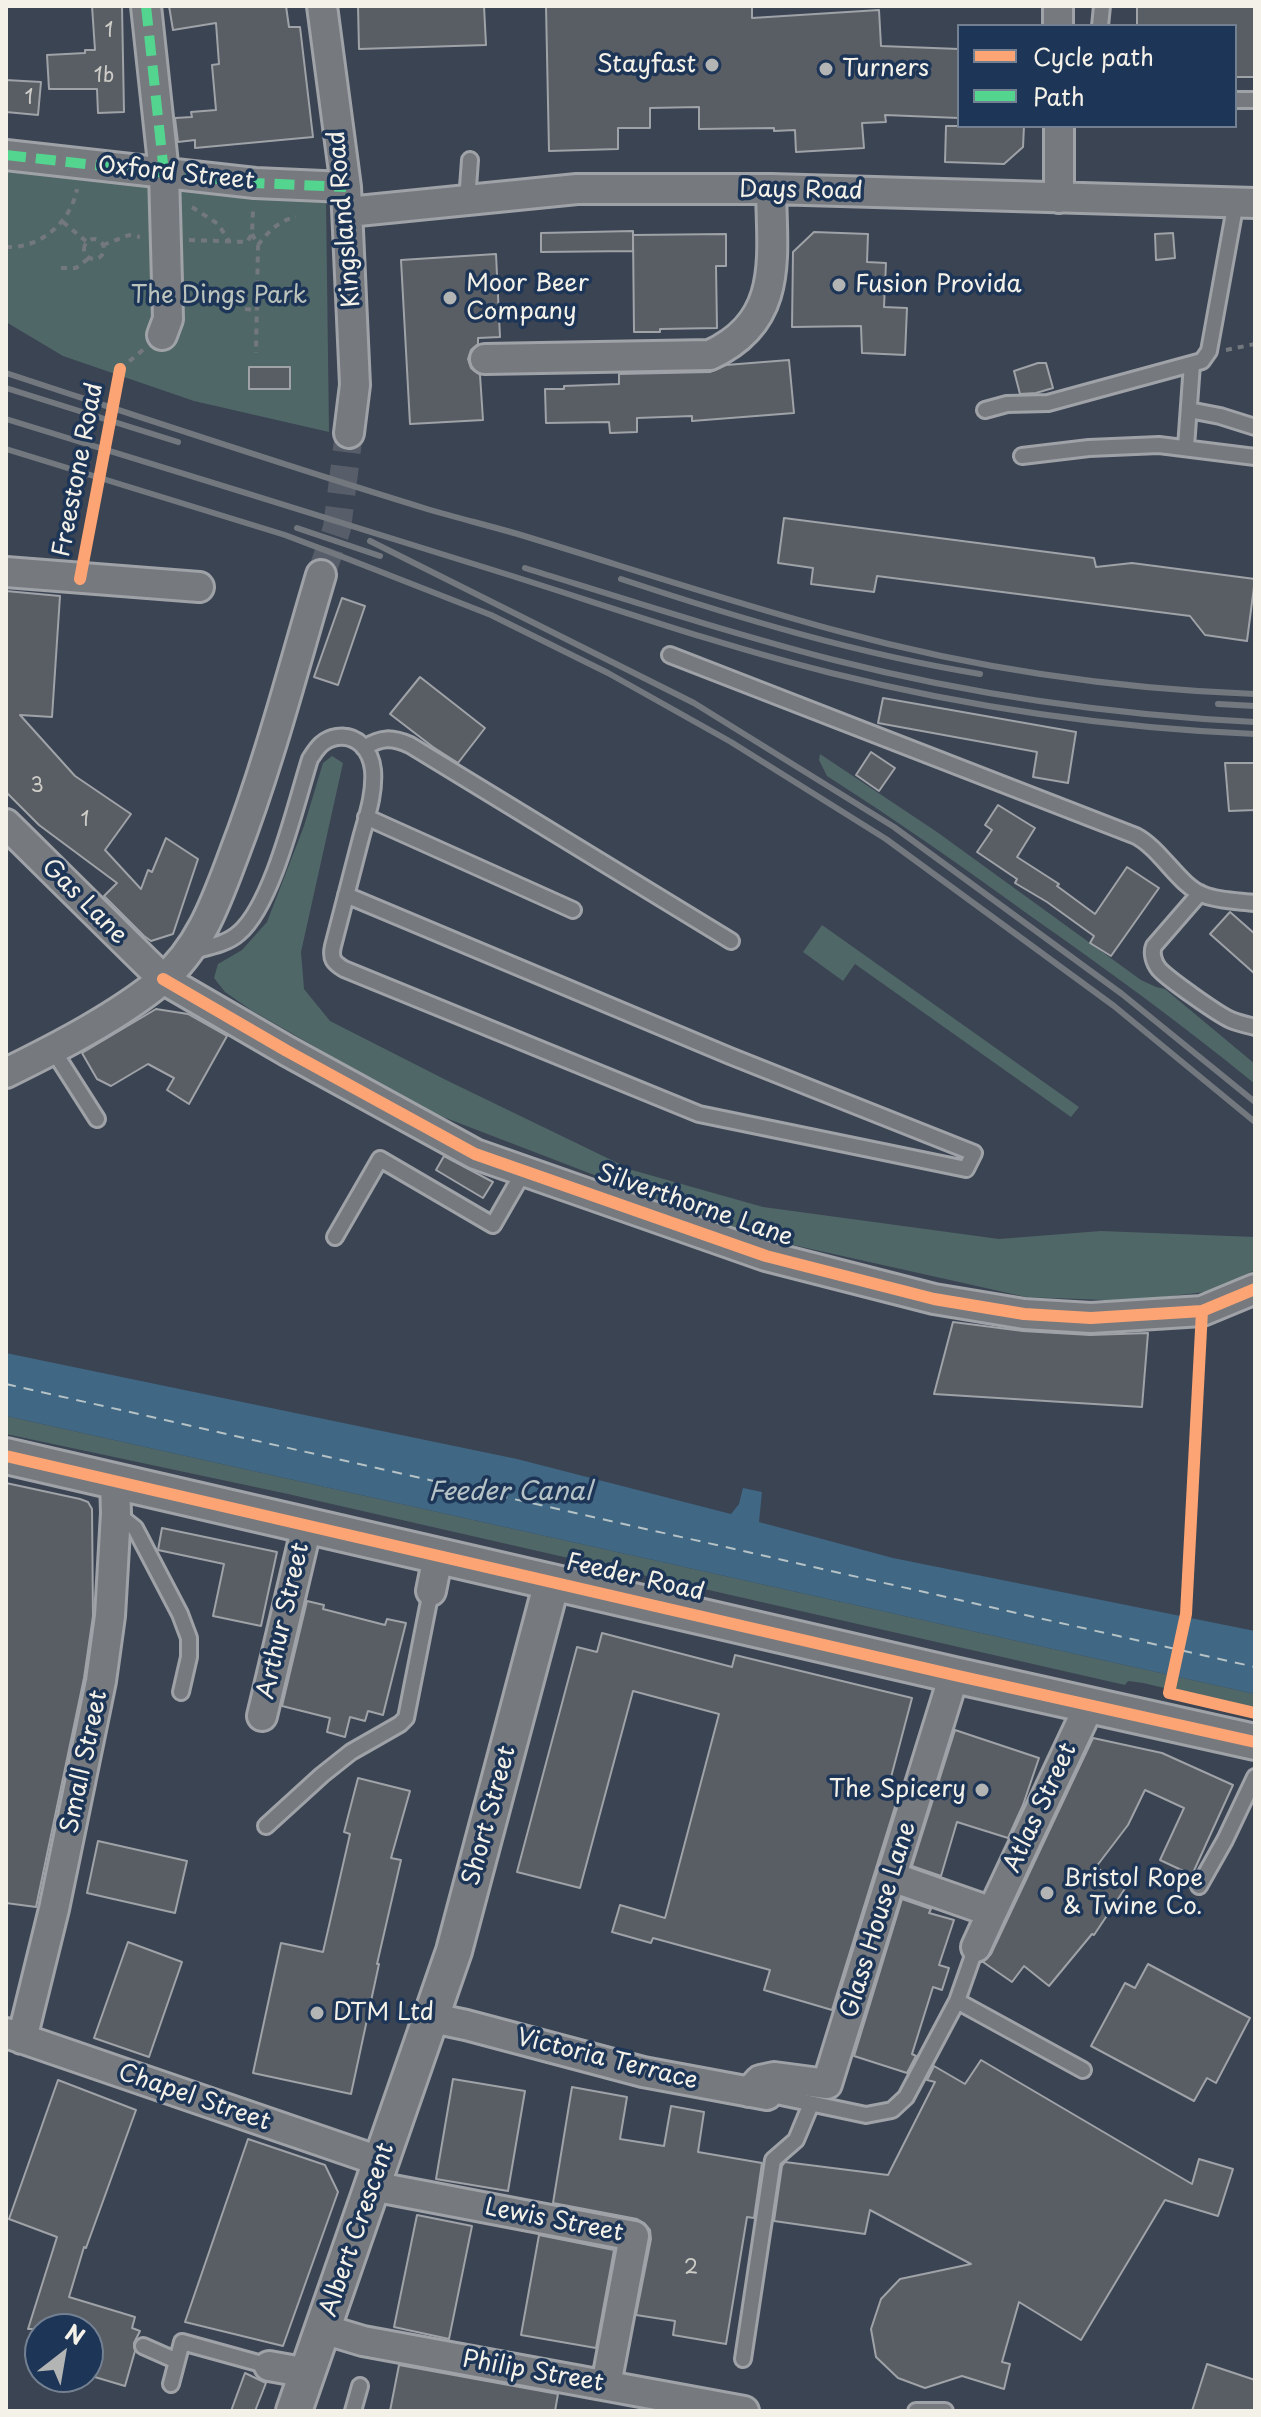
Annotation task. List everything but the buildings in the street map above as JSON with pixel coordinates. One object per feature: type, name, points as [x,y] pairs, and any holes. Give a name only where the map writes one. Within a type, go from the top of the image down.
[{"type":"street","points":[[146,6],[174,242],[168,319],[162,335]]},
{"type":"street","name":"Kingsland Road","points":[[322,6],[347,200],[355,385],[349,433]]},
{"type":"street","points":[[1059,128],[1059,198]]},
{"type":"street","name":"Oxford Street","points":[[6,155],[255,183],[347,200]]},
{"type":"street","name":"Days Road","points":[[347,200],[467,201],[577,189],[771,189],[1246,202]]},
{"type":"street","points":[[485,359],[710,355],[729,346],[752,326],[764,304],[772,267],[771,189]]},
{"type":"street","name":"Freestone Road","points":[[6,572],[199,587]]},
{"type":"street","points":[[6,1073],[107,1018],[163,979],[203,930],[259,789],[321,575]]},
{"type":"street","name":"Gas Lane","points":[[6,824],[163,979]]},
{"type":"street","name":"Silverthorne Lane","points":[[163,979],[475,1154],[766,1256],[934,1299],[1024,1314],[1091,1318],[1202,1311],[1255,1289]]},
{"type":"street","name":"Feeder Road","points":[[6,1456],[115,1496],[307,1526],[1255,1742]]},
{"type":"street","name":"Small Street","points":[[10,2035],[54,1909],[101,1681],[110,1616],[115,1496]]},
{"type":"street","name":"Arthur Street","points":[[262,1716],[307,1526]]},
{"type":"street","points":[[431,1591],[438,1556]]},
{"type":"street","name":"Short Street","points":[[427,2034],[454,1951],[552,1582]]},
{"type":"street","name":"Glass House Lane","points":[[749,2092],[760,2080],[774,2077],[827,2084],[954,1675]]},
{"type":"street","name":"Atlas Street","points":[[976,1947],[1090,1704]]},
{"type":"street","points":[[892,1877],[992,1912]]},
{"type":"street","name":"Victoria Terrace","points":[[427,2034],[466,2025],[643,2072],[781,2097]]},
{"type":"street","name":"Albert Crescent","points":[[299,2409],[323,2329],[427,2034]]},
{"type":"street","name":"Chapel Street","points":[[10,2035],[377,2174]]},
{"type":"street","name":"Lewis Street","points":[[377,2174],[634,2236],[606,2385]]},
{"type":"street","name":"Philip Street","points":[[323,2329],[363,2341],[744,2411]]},
{"type":"street","points":[[269,2366],[308,2373]]},
{"type":"lane","points":[[467,201],[470,160]]},
{"type":"lane","points":[[985,410],[1007,404],[1048,403],[1202,361],[1209,351],[1246,202]]},
{"type":"lane","points":[[1186,447],[1192,364]]},
{"type":"lane","points":[[1189,410],[1255,427]]},
{"type":"lane","points":[[1022,456],[1125,445],[1186,447],[1255,457]]},
{"type":"lane","points":[[670,655],[1136,836],[1200,893],[1255,903]]},
{"type":"lane","points":[[187,953],[219,944],[238,934],[255,915],[269,887],[310,759],[321,743],[334,737],[347,736],[359,741],[364,748],[373,768],[373,792],[346,895],[331,956],[334,963],[699,1114],[966,1169],[974,1153],[730,1056],[346,895]]},
{"type":"lane","points":[[364,748],[385,738],[396,738],[410,745],[731,941]]},
{"type":"lane","points":[[366,817],[573,910]]},
{"type":"lane","points":[[1200,893],[1154,946],[1152,952],[1156,964],[1220,1015],[1255,1027]]},
{"type":"lane","points":[[53,1050],[97,1119]]},
{"type":"lane","points":[[335,1237],[380,1159],[493,1225],[524,1171]]},
{"type":"lane","points":[[115,1496],[180,1614],[189,1638],[189,1657],[181,1692]]},
{"type":"lane","points":[[266,1826],[351,1752],[406,1718],[431,1591]]},
{"type":"lane","points":[[1199,1886],[1255,1777]]},
{"type":"lane","name":"Atlas Street","points":[[781,2097],[866,2115],[892,2110],[906,2097],[957,2001],[976,1947]]},
{"type":"lane","points":[[957,2001],[1083,2070]]},
{"type":"lane","points":[[743,2359],[773,2160],[796,2140],[811,2104]]},
{"type":"lane","points":[[171,2384],[182,2342],[269,2366]]},
{"type":"lane","points":[[143,2346],[177,2361]]},
{"type":"lane","points":[[353,2411],[360,2386]]},
{"type":"lane","points":[[916,2411],[945,2411]]},
{"type":"path","points":[[6,247],[26,246],[63,222],[75,201],[80,163]]},
{"type":"path","points":[[166,173],[186,203],[218,224],[230,242]]},
{"type":"path","points":[[103,245],[129,235],[174,242],[247,242],[252,234],[255,183]]},
{"type":"path","points":[[258,245],[269,231],[286,219],[296,217]]},
{"type":"path","points":[[63,222],[87,242]]},
{"type":"path","points":[[252,234],[258,245],[256,353]]},
{"type":"path","points":[[61,268],[76,268],[89,258],[101,256],[103,245],[96,240],[87,242]]},
{"type":"path","points":[[87,242],[85,251],[89,258]]},
{"type":"path","points":[[245,309],[256,310]]},
{"type":"path","points":[[1209,351],[1216,353],[1255,344]]},
{"type":"path","points":[[1175,1694],[1169,1693],[1186,1614],[1201,1331]]},
{"type":"green space","name":"The Dings Park","points":[[6,168],[326,201],[329,432],[194,401],[63,356],[6,322]]},
{"type":"green space","points":[[820,754],[937,832],[1141,980],[1165,989],[1255,1064],[1255,1084],[1087,956],[827,776],[819,760]]},
{"type":"green space","points":[[332,756],[343,763],[301,952],[304,989],[330,1021],[632,1170],[763,1207],[999,1239],[1101,1231],[1255,1237],[1255,1270],[1213,1291],[1131,1301],[1026,1297],[753,1236],[425,1110],[251,1010],[225,992],[214,978],[218,964],[242,950],[267,922],[304,826],[323,763]]},
{"type":"green space","points":[[822,925],[1079,1107],[1071,1117],[855,964],[843,981],[803,952]]},
{"type":"green space","points":[[6,1416],[1255,1694],[1255,1709],[1143,1683],[1128,1681],[1125,1685],[288,1494],[6,1434]]},
{"type":"water","name":"Feeder Canal","points":[[6,1353],[517,1459],[731,1514],[739,1504],[743,1488],[762,1492],[759,1522],[893,1558],[1255,1631],[1255,1694],[6,1416]]},
{"type":"ferry route","points":[[6,1384],[1255,1667]]},
{"type":"tunnel","points":[[321,575],[337,528],[349,433]]},
{"type":"railway","points":[[6,373],[427,509],[838,631],[940,656],[1097,682],[1255,694]]},
{"type":"railway","points":[[6,388],[178,442]]},
{"type":"railway","points":[[6,419],[709,639],[831,673],[936,696],[1042,714],[1148,727],[1255,734]]},
{"type":"railway","points":[[6,449],[285,535],[491,615],[608,673],[731,742],[886,839],[1114,1006],[1255,1122]]},
{"type":"railway","points":[[297,528],[380,556]]},
{"type":"railway","points":[[370,541],[694,703],[894,827],[1122,994],[1255,1102]]},
{"type":"railway","points":[[525,568],[795,650],[938,683],[1096,709],[1255,722]]},
{"type":"railway","points":[[621,579],[799,634],[980,674]]},
{"type":"railway","points":[[1218,704],[1255,706]]},
{"type":"marked path","points":[[146,6],[164,173]]},
{"type":"marked path","points":[[6,155],[255,183],[346,187]]},
{"type":"cycle path","points":[[80,579],[120,369]]},
{"type":"cycle path","points":[[163,979],[475,1154],[766,1256],[934,1299],[1024,1314],[1091,1318],[1202,1311],[1255,1289]]},
{"type":"cycle path","points":[[1202,1311],[1186,1614],[1169,1693],[1255,1713]]},
{"type":"cycle path","points":[[6,1456],[1255,1742]]},
{"type":"place","name":"Stayfast","points":[[712,65]]},
{"type":"place","name":"Turners","points":[[826,69]]},
{"type":"place","name":"Fusion Provida","points":[[839,285]]},
{"type":"place","name":"Moor Beer Company","points":[[450,298]]},
{"type":"place","name":"The Spicery","points":[[982,1790]]},
{"type":"place","name":"Bristol Rope & Twine Co.","points":[[1047,1893]]},
{"type":"place","name":"DTM Ltd","points":[[317,2013]]}]
